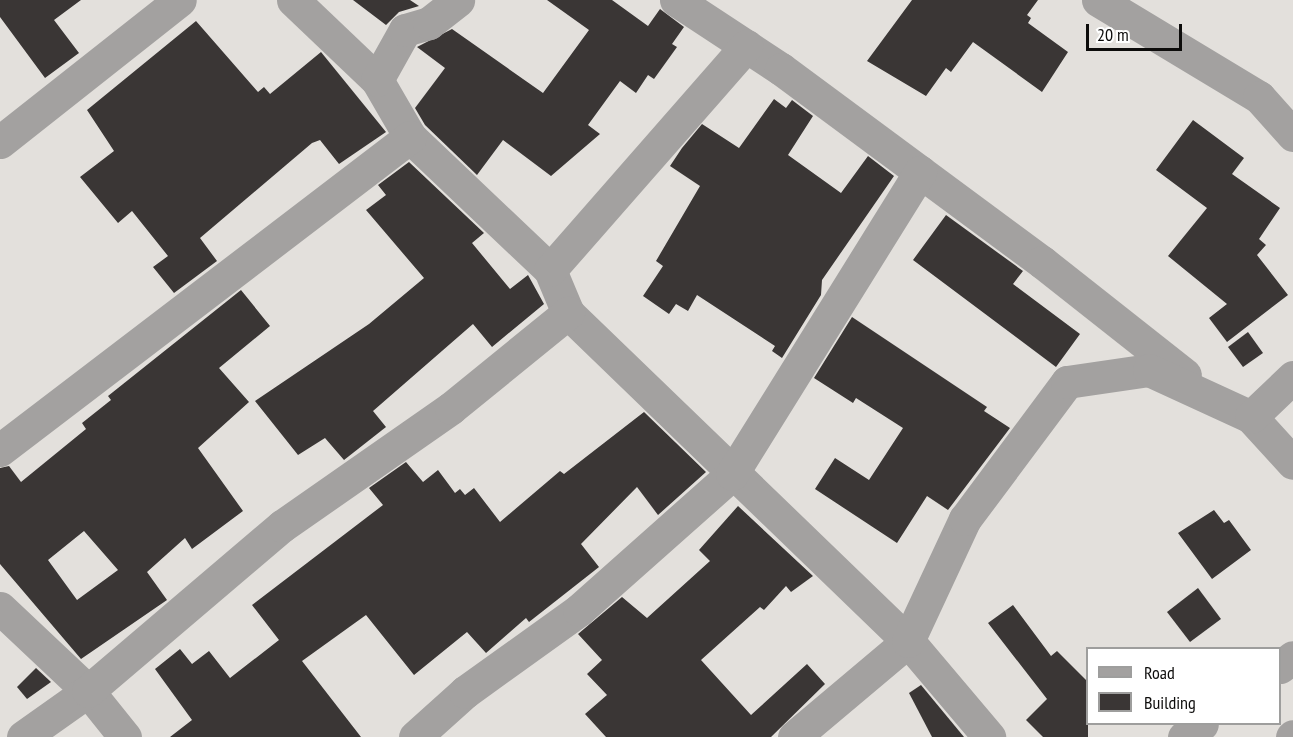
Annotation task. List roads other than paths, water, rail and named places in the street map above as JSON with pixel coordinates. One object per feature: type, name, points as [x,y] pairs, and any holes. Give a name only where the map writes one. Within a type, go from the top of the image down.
[{"type":"street","points":[[0,142],[180,0]]},
{"type":"street","points":[[292,0],[377,80],[410,137],[550,270],[568,313],[732,474],[908,641],[989,737]]},
{"type":"street","points":[[377,80],[405,30],[429,23],[458,0]]},
{"type":"street","points":[[676,0],[746,46],[920,172],[1210,395]]},
{"type":"street","points":[[1098,0],[1259,97],[1293,135]]},
{"type":"street","points":[[550,270],[746,46]]},
{"type":"street","points":[[0,450],[410,137]]},
{"type":"street","points":[[415,737],[465,692],[579,609],[732,474],[920,172]]},
{"type":"street","points":[[23,737],[88,691],[282,526],[450,408],[568,313]]},
{"type":"street","points":[[794,737],[908,641],[965,519],[1067,382],[1149,370],[1210,395],[1251,417],[1293,463]]},
{"type":"street","points":[[1251,417],[1293,377]]},
{"type":"street","points":[[0,608],[88,691],[125,737]]},
{"type":"street","points":[[1281,666],[1293,657]]},
{"type":"street","points":[[1184,737],[1199,725]]}]
